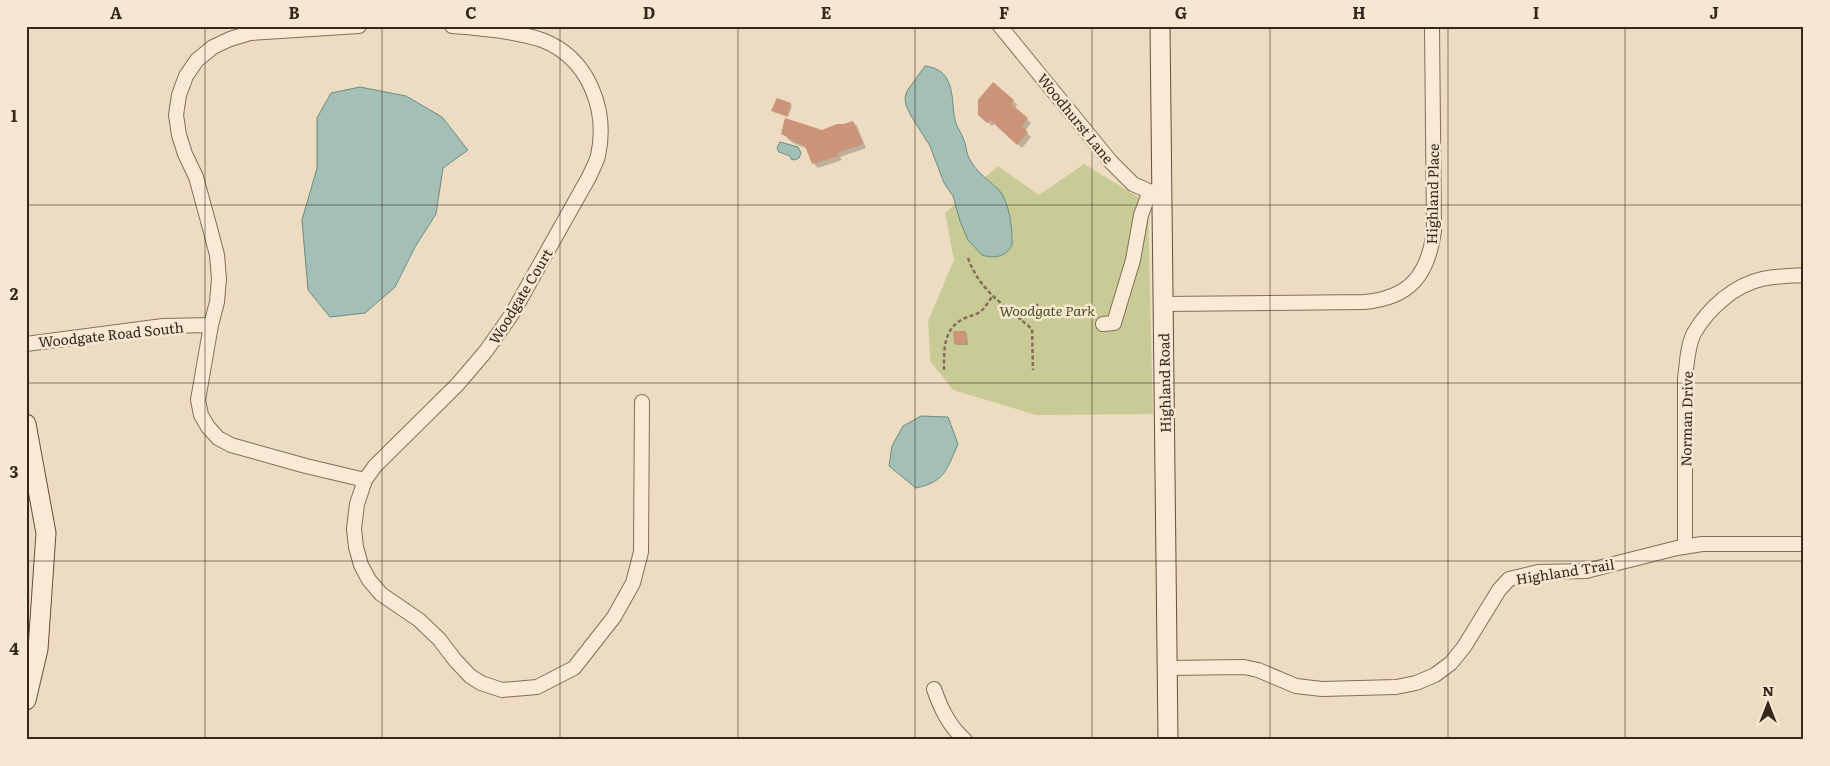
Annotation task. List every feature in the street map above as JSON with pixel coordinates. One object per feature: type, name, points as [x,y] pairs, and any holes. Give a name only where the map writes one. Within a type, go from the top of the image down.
[{"type":"street","points":[[359,26],[250,34],[230,39],[213,47],[197,60],[186,76],[179,95],[176,115],[179,135],[185,154],[196,177],[217,256],[219,279],[217,302],[211,325],[198,400],[201,414],[208,427],[218,438],[231,445],[366,480],[357,504],[354,529],[360,565],[369,580],[381,594],[419,620],[439,639],[454,660],[470,676],[481,683],[502,690],[538,687],[574,668],[614,616],[633,583],[641,552],[642,402]]},
{"type":"street","name":"Woodgate Court","points":[[366,480],[375,466],[457,385],[486,351],[512,314],[589,177],[597,158],[601,137],[601,117],[596,96],[588,78],[575,62],[559,49],[542,40],[523,35],[452,26]]},
{"type":"street","name":"Woodhurst Lane","points":[[1000,26],[1111,162],[1133,184],[1156,194]]},
{"type":"street","name":"Highland Road","points":[[1160,26],[1156,194],[1163,304],[1168,740]]},
{"type":"street","name":"Highland Place","points":[[1163,304],[1383,300],[1400,293],[1414,282],[1425,266],[1431,249],[1434,231],[1432,26]]},
{"type":"street","points":[[1103,324],[1114,323],[1133,260],[1141,215],[1156,194]]},
{"type":"street","name":"Norman Drive","points":[[1685,547],[1685,378],[1688,356],[1694,335],[1711,310],[1740,288],[1761,279],[1804,274]]},
{"type":"street","name":"Woodgate Road South","points":[[26,344],[163,326],[211,325]]},
{"type":"street","points":[[26,424],[46,533],[38,649],[26,700]]},
{"type":"street","name":"Highland Trail","points":[[1167,668],[1244,667],[1258,670],[1296,686],[1322,689],[1396,686],[1416,683],[1435,676],[1451,663],[1464,647],[1499,590],[1510,580],[1538,572],[1586,571],[1702,544],[1804,544]]},
{"type":"street","points":[[934,689],[942,712],[965,740]]},
{"type":"path","points":[[968,258],[972,269],[992,297],[1032,329],[1033,370]]},
{"type":"path","points":[[944,370],[944,347],[946,339],[955,325],[964,318],[981,311],[992,297]]},
{"type":"path","points":[[1020,319],[1026,312],[1040,303]]},
{"type":"green space","name":"Woodgate Park","points":[[1084,164],[1148,203],[1153,414],[1036,415],[953,390],[930,361],[928,321],[954,260],[945,213],[998,166],[1039,195]]},
{"type":"shaded area","points":[[925,66],[938,70],[947,79],[952,94],[954,115],[968,156],[978,171],[999,190],[1008,208],[1012,245],[999,256],[982,255],[968,240],[953,196],[944,183],[930,146],[906,105],[907,91]]},
{"type":"shaded area","points":[[360,87],[406,96],[442,117],[468,150],[443,168],[436,214],[415,247],[395,287],[365,313],[330,317],[308,290],[302,220],[317,168],[317,118],[331,93]]},
{"type":"shaded area","points":[[780,142],[798,147],[801,153],[799,158],[791,159],[790,156],[779,152],[777,148]]},
{"type":"shaded area","points":[[921,416],[948,417],[958,444],[944,473],[933,482],[916,488],[889,466],[892,446],[903,426]]},
{"type":"building","points":[[993,82],[1014,100],[1011,104],[1028,118],[1022,126],[1028,132],[1017,145],[990,120],[987,123],[978,115],[978,100]]},
{"type":"building","points":[[777,98],[791,103],[787,116],[771,111]]},
{"type":"building","points":[[785,118],[822,130],[837,124],[853,121],[863,144],[837,153],[839,156],[812,164],[805,146],[781,134]]},
{"type":"building","points":[[953,331],[966,331],[967,344],[954,344]]}]
